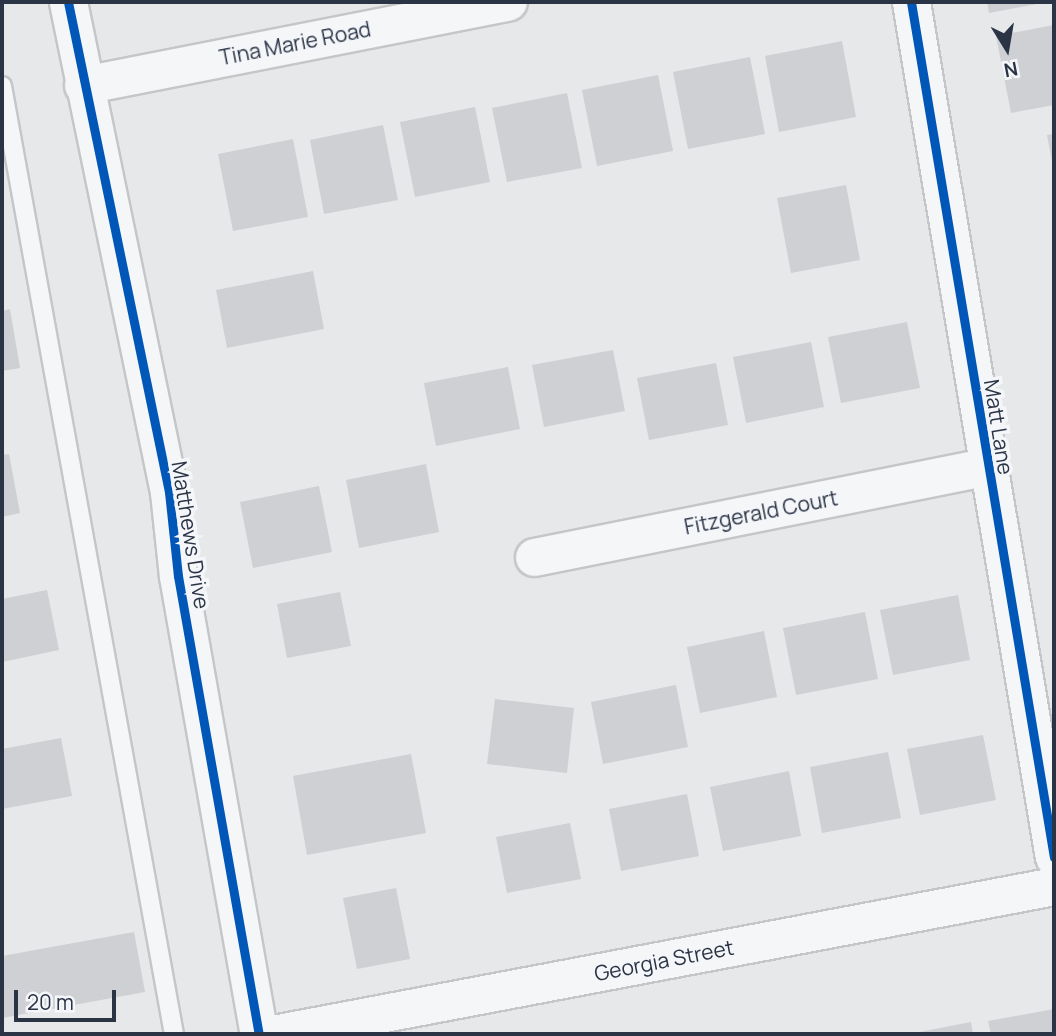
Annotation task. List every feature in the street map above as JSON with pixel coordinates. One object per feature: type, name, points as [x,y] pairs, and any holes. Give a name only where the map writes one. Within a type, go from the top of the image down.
[{"type":"street","name":"Matthews Drive","points":[[68,2],[169,492],[178,576],[259,1034]]},
{"type":"street","name":"Tina Marie Road","points":[[83,85],[508,2]]},
{"type":"street","name":"Matt Lane","points":[[911,2],[1054,858]]},
{"type":"street","name":"Fitzgerald Court","points":[[534,557],[988,466]]},
{"type":"street","name":"Georgia Street","points":[[273,1034],[1054,886]]},
{"type":"lane","points":[[2,86],[174,1034]]},
{"type":"building","points":[[987,2],[1042,2],[1042,3],[989,13]]},
{"type":"building","points":[[1054,25],[1054,105],[1011,113],[996,36]]},
{"type":"building","points":[[842,41],[856,117],[779,132],[765,56]]},
{"type":"building","points":[[750,57],[765,134],[688,149],[673,72]]},
{"type":"building","points":[[658,75],[673,151],[597,166],[582,90]]},
{"type":"building","points":[[567,93],[582,168],[507,182],[492,108]]},
{"type":"building","points":[[475,107],[490,182],[415,197],[400,122]]},
{"type":"building","points":[[383,125],[398,200],[324,214],[310,140]]},
{"type":"building","points":[[1054,134],[1054,166],[1053,167],[1047,135]]},
{"type":"building","points":[[293,139],[308,217],[233,231],[218,154]]},
{"type":"building","points":[[846,185],[860,260],[791,273],[777,198]]},
{"type":"building","points":[[313,271],[324,329],[227,348],[216,290]]},
{"type":"building","points":[[10,309],[20,368],[2,371],[2,311]]},
{"type":"building","points":[[907,322],[920,388],[841,403],[828,337]]},
{"type":"building","points":[[811,342],[824,407],[746,423],[733,357]]},
{"type":"building","points":[[613,350],[625,411],[544,427],[532,365]]},
{"type":"building","points":[[716,363],[728,425],[649,440],[637,378]]},
{"type":"building","points":[[508,367],[520,429],[436,446],[424,383]]},
{"type":"building","points":[[9,454],[20,513],[2,517],[2,455]]},
{"type":"building","points":[[426,464],[439,532],[359,548],[346,480]]},
{"type":"building","points":[[319,486],[332,552],[253,568],[240,502]]},
{"type":"building","points":[[47,590],[59,650],[2,662],[2,599]]},
{"type":"building","points":[[340,592],[351,646],[287,658],[277,604]]},
{"type":"building","points":[[958,595],[970,660],[893,675],[880,610]]},
{"type":"building","points":[[865,612],[878,679],[796,695],[783,628]]},
{"type":"building","points":[[764,631],[777,697],[700,713],[687,647]]},
{"type":"building","points":[[676,685],[688,747],[603,764],[591,702]]},
{"type":"building","points":[[495,699],[574,708],[567,773],[487,764]]},
{"type":"building","points":[[983,735],[996,800],[920,815],[907,749]]},
{"type":"building","points":[[61,738],[72,796],[2,809],[2,749]]},
{"type":"building","points":[[888,752],[901,818],[822,833],[810,767]]},
{"type":"building","points":[[411,754],[426,833],[307,855],[293,776]]},
{"type":"building","points":[[789,771],[801,836],[723,851],[710,787]]},
{"type":"building","points":[[687,794],[699,856],[621,871],[609,809]]},
{"type":"building","points":[[570,823],[581,879],[507,893],[496,837]]},
{"type":"building","points":[[396,888],[410,959],[357,969],[343,898]]},
{"type":"building","points":[[134,932],[145,992],[2,1018],[2,956]]},
{"type":"building","points":[[1054,1009],[1054,1034],[991,1034],[988,1021]]},
{"type":"building","points":[[971,1022],[973,1034],[914,1034],[914,1033]]},
{"type":"cycle path","points":[[68,2],[169,492],[178,576],[259,1034]]},
{"type":"cycle path","points":[[911,2],[1054,857]]}]
